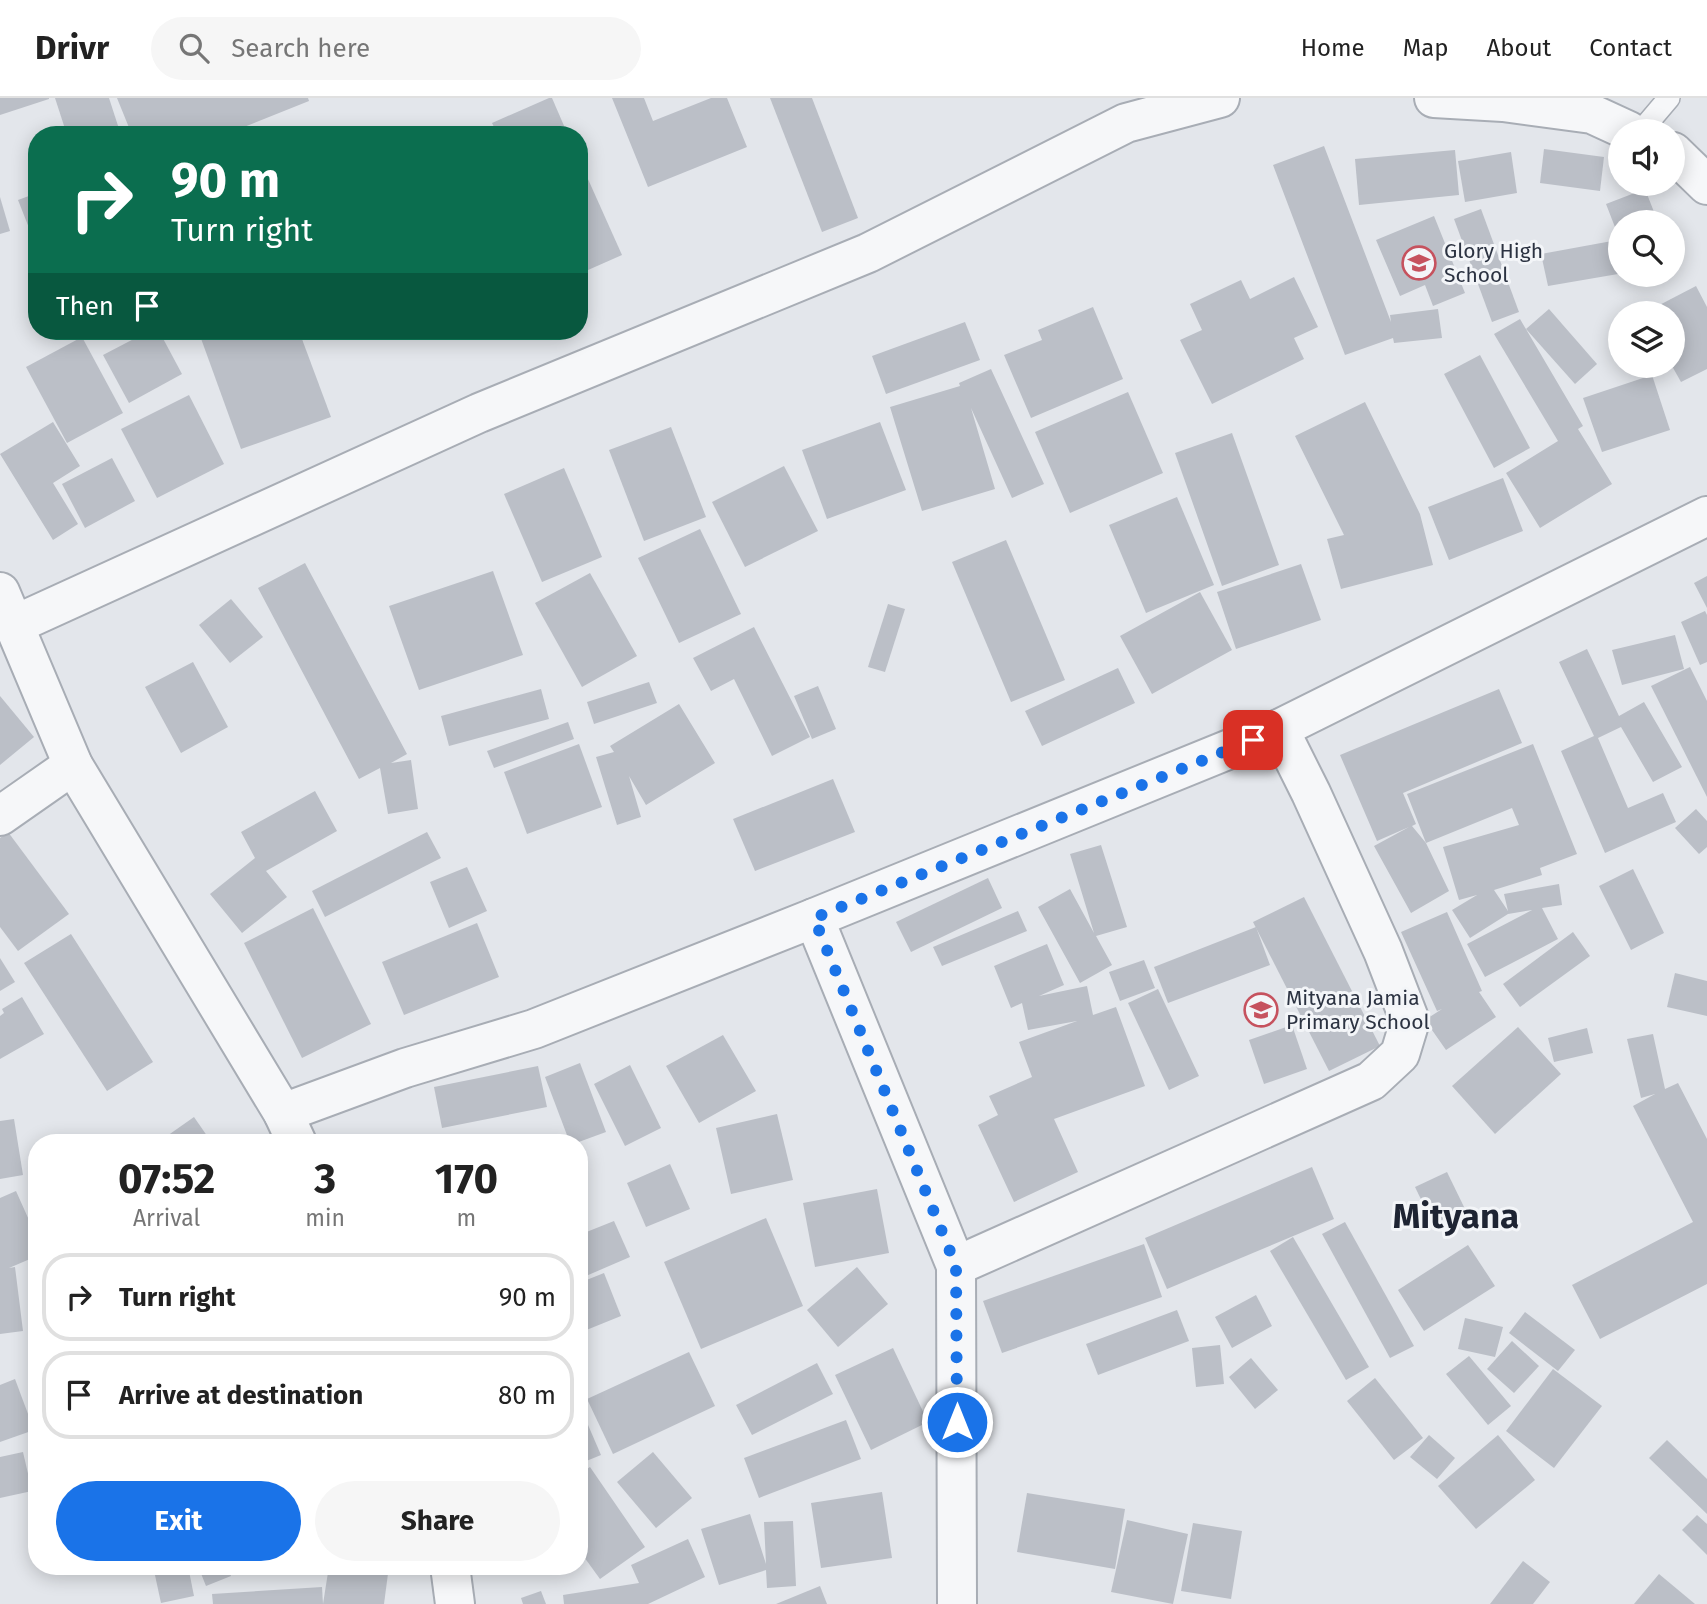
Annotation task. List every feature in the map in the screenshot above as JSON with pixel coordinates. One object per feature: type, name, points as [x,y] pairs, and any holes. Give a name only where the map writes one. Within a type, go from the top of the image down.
[{"type":"street","points":[[1220,98],[1126,122],[868,253],[7,608],[73,765],[290,1128],[405,1068],[534,1029],[1279,729],[1707,516]]},
{"type":"street","points":[[1434,98],[1503,102],[1592,114],[1608,121]]},
{"type":"street","points":[[1685,164],[1707,185]]},
{"type":"street","points":[[956,1266],[1371,1081],[1400,1054],[1410,1021],[1383,951],[1279,729]]},
{"type":"street","points":[[0,816],[73,765]]},
{"type":"street","points":[[814,918],[956,1266],[957,1604]]},
{"type":"street","points":[[451,1575],[455,1604]]},
{"type":"lane","points":[[1651,119],[1668,98]]},
{"type":"building","points":[[0,98],[49,98],[49,99],[0,115]]},
{"type":"building","points":[[55,98],[109,98],[118,126],[64,126]]},
{"type":"building","points":[[117,98],[308,98],[309,101],[246,126],[128,126]]},
{"type":"building","points":[[552,98],[564,126],[494,126],[492,123]]},
{"type":"building","points":[[612,98],[644,98],[653,121],[711,98],[727,98],[747,147],[648,187]]},
{"type":"building","points":[[770,98],[812,98],[858,218],[822,232]]},
{"type":"building","points":[[1324,146],[1391,322],[1390,315],[1438,309],[1442,338],[1394,343],[1393,338],[1345,355],[1273,165]]},
{"type":"building","points":[[1544,149],[1604,157],[1600,191],[1540,183]]},
{"type":"building","points":[[1455,150],[1459,195],[1359,205],[1355,159]]},
{"type":"building","points":[[1511,152],[1517,193],[1465,202],[1458,161]]},
{"type":"building","points":[[588,179],[622,255],[588,270]]},
{"type":"building","points":[[28,196],[28,225],[18,200]]},
{"type":"building","points":[[1627,196],[1648,196],[1653,210],[1608,210],[1606,204]]},
{"type":"building","points":[[0,197],[10,231],[0,234]]},
{"type":"building","points":[[1481,209],[1519,312],[1492,322],[1454,219]]},
{"type":"building","name":"Glory High School","points":[[1434,216],[1465,293],[1433,306],[1425,285],[1400,296],[1376,240]]},
{"type":"building","points":[[1608,242],[1608,276],[1548,286],[1541,254]]},
{"type":"building","points":[[1294,277],[1318,327],[1294,338],[1304,359],[1212,404],[1180,340],[1202,330],[1190,304],[1241,280],[1250,299]]},
{"type":"building","points":[[1696,286],[1707,307],[1707,369],[1681,382],[1679,378],[1685,378],[1685,301],[1667,301]]},
{"type":"building","points":[[1093,307],[1123,379],[1031,418],[1004,355],[1042,340],[1038,330]]},
{"type":"building","points":[[1549,309],[1597,364],[1575,384],[1526,329]]},
{"type":"building","points":[[1520,319],[1583,426],[1578,429],[1612,484],[1540,528],[1506,473],[1558,441],[1494,334]]},
{"type":"building","points":[[965,322],[980,360],[886,394],[872,356]]},
{"type":"building","points":[[76,340],[84,340],[123,413],[67,443],[26,367]]},
{"type":"building","points":[[132,340],[164,340],[182,374],[129,403],[103,355]]},
{"type":"building","points":[[202,340],[302,340],[331,417],[241,449]]},
{"type":"building","points":[[1480,355],[1530,448],[1494,468],[1444,374]]},
{"type":"building","points":[[991,369],[1044,484],[1012,498],[971,408],[995,489],[922,511],[890,407],[960,386],[959,383]]},
{"type":"building","points":[[1643,378],[1653,378],[1670,430],[1602,452],[1583,398]]},
{"type":"building","points":[[1128,392],[1163,473],[1070,513],[1035,432]]},
{"type":"building","points":[[189,395],[224,464],[157,498],[121,429]]},
{"type":"building","points":[[1365,402],[1420,514],[1433,565],[1341,589],[1327,539],[1344,535],[1295,436]]},
{"type":"building","points":[[53,422],[80,466],[53,483],[78,524],[53,540],[0,454]]},
{"type":"building","points":[[880,422],[906,490],[827,519],[802,450]]},
{"type":"building","points":[[671,427],[706,517],[644,541],[609,450]]},
{"type":"building","points":[[1232,433],[1279,565],[1222,586],[1175,453]]},
{"type":"building","points":[[112,458],[135,501],[85,528],[62,484]]},
{"type":"building","points":[[784,466],[818,531],[745,567],[712,502]]},
{"type":"building","points":[[564,468],[602,557],[542,582],[504,494]]},
{"type":"building","points":[[1503,478],[1523,531],[1449,560],[1428,507]]},
{"type":"building","points":[[1177,497],[1214,585],[1146,613],[1109,525]]},
{"type":"building","points":[[700,529],[741,614],[679,643],[638,558]]},
{"type":"building","points":[[1006,540],[1065,680],[1011,702],[952,562]]},
{"type":"building","points":[[305,563],[407,754],[391,763],[411,760],[418,809],[388,814],[380,768],[359,779],[258,588]]},
{"type":"building","points":[[1301,564],[1321,620],[1236,649],[1217,592]]},
{"type":"building","points":[[493,571],[523,655],[419,690],[389,606]]},
{"type":"building","points":[[590,573],[637,656],[582,687],[535,603]]},
{"type":"building","points":[[1707,576],[1707,608],[1694,583]]},
{"type":"building","points":[[1200,592],[1232,650],[1152,694],[1120,636]]},
{"type":"building","points":[[231,599],[263,637],[230,663],[199,625]]},
{"type":"building","points":[[888,604],[905,609],[885,672],[868,667]]},
{"type":"building","points":[[1705,611],[1707,662],[1700,665],[1681,622]]},
{"type":"building","points":[[754,627],[810,737],[772,756],[734,679],[711,691],[693,658]]},
{"type":"building","points":[[1675,635],[1684,669],[1622,685],[1612,650]]},
{"type":"building","points":[[1587,649],[1619,716],[1644,702],[1682,767],[1653,782],[1621,727],[1598,738],[1628,808],[1663,793],[1676,822],[1605,853],[1561,751],[1594,736],[1559,662]]},
{"type":"building","points":[[193,662],[228,727],[181,753],[145,687]]},
{"type":"building","points":[[1690,667],[1707,701],[1707,797],[1651,686]]},
{"type":"building","points":[[1118,668],[1135,703],[1042,746],[1025,711]]},
{"type":"building","points":[[649,682],[657,703],[594,724],[587,702]]},
{"type":"building","points":[[818,686],[836,729],[812,739],[794,696]]},
{"type":"building","points":[[541,689],[549,719],[449,746],[441,716]]},
{"type":"building","points":[[1499,689],[1522,743],[1403,793],[1416,824],[1412,826],[1426,843],[1449,891],[1411,913],[1374,846],[1409,827],[1377,841],[1340,755]]},
{"type":"building","points":[[0,696],[34,737],[0,765]]},
{"type":"building","points":[[679,704],[715,763],[646,805],[629,776],[641,817],[617,825],[596,757],[614,752],[610,746]]},
{"type":"building","points":[[568,722],[574,739],[494,768],[487,751]]},
{"type":"building","points":[[579,744],[602,807],[527,834],[504,772]]},
{"type":"building","points":[[1533,744],[1577,854],[1540,868],[1542,875],[1494,890],[1508,911],[1504,894],[1559,884],[1562,905],[1542,908],[1558,939],[1485,977],[1467,944],[1532,910],[1508,914],[1470,938],[1452,910],[1477,895],[1459,900],[1443,847],[1519,825],[1512,808],[1426,843],[1407,794]]},
{"type":"building","points":[[833,779],[855,832],[755,871],[733,819]]},
{"type":"building","points":[[315,791],[337,831],[266,871],[287,897],[242,933],[210,894],[255,858],[241,832]]},
{"type":"building","points":[[1696,809],[1707,821],[1707,847],[1699,854],[1675,828]]},
{"type":"building","points":[[8,832],[69,914],[18,951],[0,927],[0,838]]},
{"type":"building","points":[[427,832],[441,858],[325,917],[312,891]]},
{"type":"building","points":[[1101,845],[1127,927],[1096,936],[1112,965],[1080,983],[1038,907],[1070,889],[1094,933],[1070,854]]},
{"type":"building","points":[[467,867],[487,911],[449,928],[430,882]]},
{"type":"building","points":[[1633,869],[1664,933],[1631,950],[1599,886]]},
{"type":"building","points":[[988,878],[1002,908],[911,952],[896,922]]},
{"type":"building","points":[[1304,897],[1380,1046],[1329,1071],[1253,922]]},
{"type":"building","points":[[313,908],[371,1024],[302,1058],[244,943]]},
{"type":"building","points":[[1018,911],[1027,931],[942,966],[933,947]]},
{"type":"building","points":[[1447,912],[1482,991],[1479,992],[1496,1017],[1446,1050],[1425,1020],[1442,1009],[1437,1011],[1401,932]]},
{"type":"building","points":[[477,923],[499,977],[404,1015],[382,962]]},
{"type":"building","points":[[1256,927],[1270,965],[1168,1003],[1154,967]]},
{"type":"building","points":[[1573,932],[1590,956],[1520,1007],[1503,984]]},
{"type":"building","points":[[71,934],[153,1062],[107,1091],[24,963]]},
{"type":"building","points":[[1047,944],[1064,985],[1039,996],[1087,986],[1093,1015],[1116,1007],[1145,1086],[1054,1119],[1078,1172],[1014,1202],[978,1125],[998,1115],[989,1096],[1032,1077],[1019,1042],[1077,1021],[1028,1030],[1022,1003],[1011,1008],[994,966]]},
{"type":"building","points":[[0,958],[15,982],[0,991]]},
{"type":"building","points":[[1144,960],[1155,988],[1120,1001],[1109,972]]},
{"type":"building","points":[[1675,973],[1707,981],[1707,1016],[1667,1007]]},
{"type":"building","points":[[1158,989],[1199,1076],[1169,1090],[1128,1003]]},
{"type":"building","points":[[22,997],[44,1034],[0,1059],[0,1016],[4,1013],[2,1009]]},
{"type":"building","points":[[1292,1025],[1307,1069],[1264,1084],[1249,1040]]},
{"type":"building","points":[[1518,1027],[1561,1074],[1495,1134],[1452,1086]]},
{"type":"building","points":[[1587,1028],[1593,1053],[1554,1062],[1548,1038]]},
{"type":"building","points":[[1653,1034],[1665,1089],[1678,1083],[1707,1139],[1707,1284],[1600,1339],[1572,1285],[1693,1222],[1633,1106],[1655,1094],[1641,1098],[1627,1039]]},
{"type":"building","points":[[723,1035],[756,1091],[699,1123],[666,1066]]},
{"type":"building","points":[[580,1063],[606,1132],[588,1139],[588,1134],[567,1134],[545,1077]]},
{"type":"building","points":[[630,1065],[661,1128],[625,1146],[594,1084]]},
{"type":"building","points":[[538,1066],[547,1107],[442,1128],[434,1087]]},
{"type":"building","points":[[777,1114],[793,1180],[731,1194],[716,1128]]},
{"type":"building","points":[[194,1117],[206,1134],[170,1134]]},
{"type":"building","points":[[14,1119],[23,1175],[0,1179],[0,1121]]},
{"type":"building","points":[[670,1164],[690,1209],[646,1227],[627,1183]]},
{"type":"building","points":[[1312,1167],[1334,1219],[1167,1289],[1145,1238]]},
{"type":"building","points":[[1447,1172],[1465,1209],[1433,1224],[1415,1187]]},
{"type":"building","points":[[877,1189],[889,1253],[815,1267],[803,1203]]},
{"type":"building","points":[[16,1191],[28,1218],[28,1260],[9,1268],[15,1267],[23,1331],[0,1334],[0,1198]]},
{"type":"building","points":[[766,1218],[803,1306],[701,1349],[664,1262]]},
{"type":"building","points":[[614,1221],[630,1257],[588,1275],[588,1231]]},
{"type":"building","points":[[1345,1222],[1414,1346],[1390,1358],[1322,1234]]},
{"type":"building","points":[[1293,1237],[1369,1367],[1346,1380],[1270,1251]]},
{"type":"building","points":[[1144,1244],[1162,1297],[1002,1353],[983,1301]]},
{"type":"building","points":[[1468,1245],[1495,1286],[1424,1331],[1398,1290]]},
{"type":"building","points":[[857,1267],[888,1304],[838,1347],[807,1310]]},
{"type":"building","points":[[604,1273],[621,1316],[588,1329],[588,1279]]},
{"type":"building","points":[[1256,1295],[1272,1326],[1232,1348],[1215,1317]]},
{"type":"building","points":[[1177,1310],[1189,1341],[1098,1375],[1086,1344]]},
{"type":"building","points":[[1525,1312],[1575,1350],[1558,1371],[1509,1333]]},
{"type":"building","points":[[1465,1318],[1503,1327],[1495,1357],[1458,1349]]},
{"type":"building","points":[[1512,1341],[1539,1366],[1514,1393],[1487,1369]]},
{"type":"building","points":[[1220,1345],[1224,1384],[1196,1387],[1192,1348]]},
{"type":"building","points":[[893,1348],[928,1422],[871,1450],[835,1375]]},
{"type":"building","points":[[689,1352],[715,1406],[613,1454],[588,1399]]},
{"type":"building","points":[[1469,1356],[1511,1406],[1488,1425],[1446,1374]]},
{"type":"building","points":[[1251,1358],[1278,1390],[1255,1409],[1229,1377]]},
{"type":"building","points":[[817,1363],[833,1394],[752,1435],[736,1405]]},
{"type":"building","points":[[1553,1369],[1602,1406],[1554,1468],[1506,1431]]},
{"type":"building","points":[[1375,1378],[1423,1438],[1394,1460],[1347,1401]]},
{"type":"building","points":[[15,1379],[28,1414],[28,1432],[0,1442],[0,1385]]},
{"type":"building","points":[[846,1420],[861,1459],[759,1498],[744,1458]]},
{"type":"building","points":[[588,1425],[601,1455],[588,1460]]},
{"type":"building","points":[[1429,1435],[1455,1458],[1437,1479],[1410,1457]]},
{"type":"building","points":[[1498,1435],[1535,1480],[1476,1529],[1438,1486]]},
{"type":"building","points":[[1667,1440],[1707,1479],[1707,1514],[1649,1458]]},
{"type":"building","points":[[23,1452],[28,1474],[28,1492],[0,1498],[0,1457]]},
{"type":"building","points":[[653,1452],[692,1498],[656,1528],[617,1482]]},
{"type":"building","points":[[590,1467],[645,1547],[600,1579],[588,1562]]},
{"type":"building","points":[[882,1492],[892,1558],[821,1568],[811,1503]]},
{"type":"building","points":[[1027,1493],[1125,1509],[1115,1569],[1017,1552]]},
{"type":"building","points":[[750,1514],[766,1564],[764,1522],[793,1521],[796,1586],[767,1588],[766,1570],[719,1585],[701,1529]]},
{"type":"building","points":[[1697,1515],[1707,1524],[1707,1555],[1682,1530]]},
{"type":"building","points":[[1127,1520],[1188,1534],[1173,1604],[1111,1592]]},
{"type":"building","points":[[1193,1523],[1242,1531],[1231,1599],[1181,1591]]},
{"type":"building","points":[[688,1539],[705,1577],[648,1604],[564,1604],[563,1595],[639,1583],[631,1565]]},
{"type":"building","points":[[1523,1561],[1550,1582],[1533,1604],[1490,1604]]},
{"type":"building","points":[[1659,1574],[1695,1604],[1634,1604]]},
{"type":"building","points":[[155,1575],[190,1575],[194,1596],[161,1603]]},
{"type":"building","points":[[202,1575],[231,1575],[231,1576],[206,1586]]},
{"type":"building","points":[[328,1575],[388,1575],[384,1604],[323,1604]]},
{"type":"building","points":[[820,1586],[827,1604],[776,1604]]},
{"type":"building","points":[[322,1587],[323,1604],[213,1604],[212,1594]]},
{"type":"building","points":[[541,1591],[546,1604],[523,1604],[521,1598]]},
{"type":"place","name":"Glory High School","points":[[1419,263]]},
{"type":"place","name":"Mityana Jamia Primary School","points":[[1261,1010]]},
{"type":"district","name":"Mityana","points":[[1456,1216]]},
{"type":"route","points":[[957,1422],[956,1266],[814,918],[1253,740]]}]
